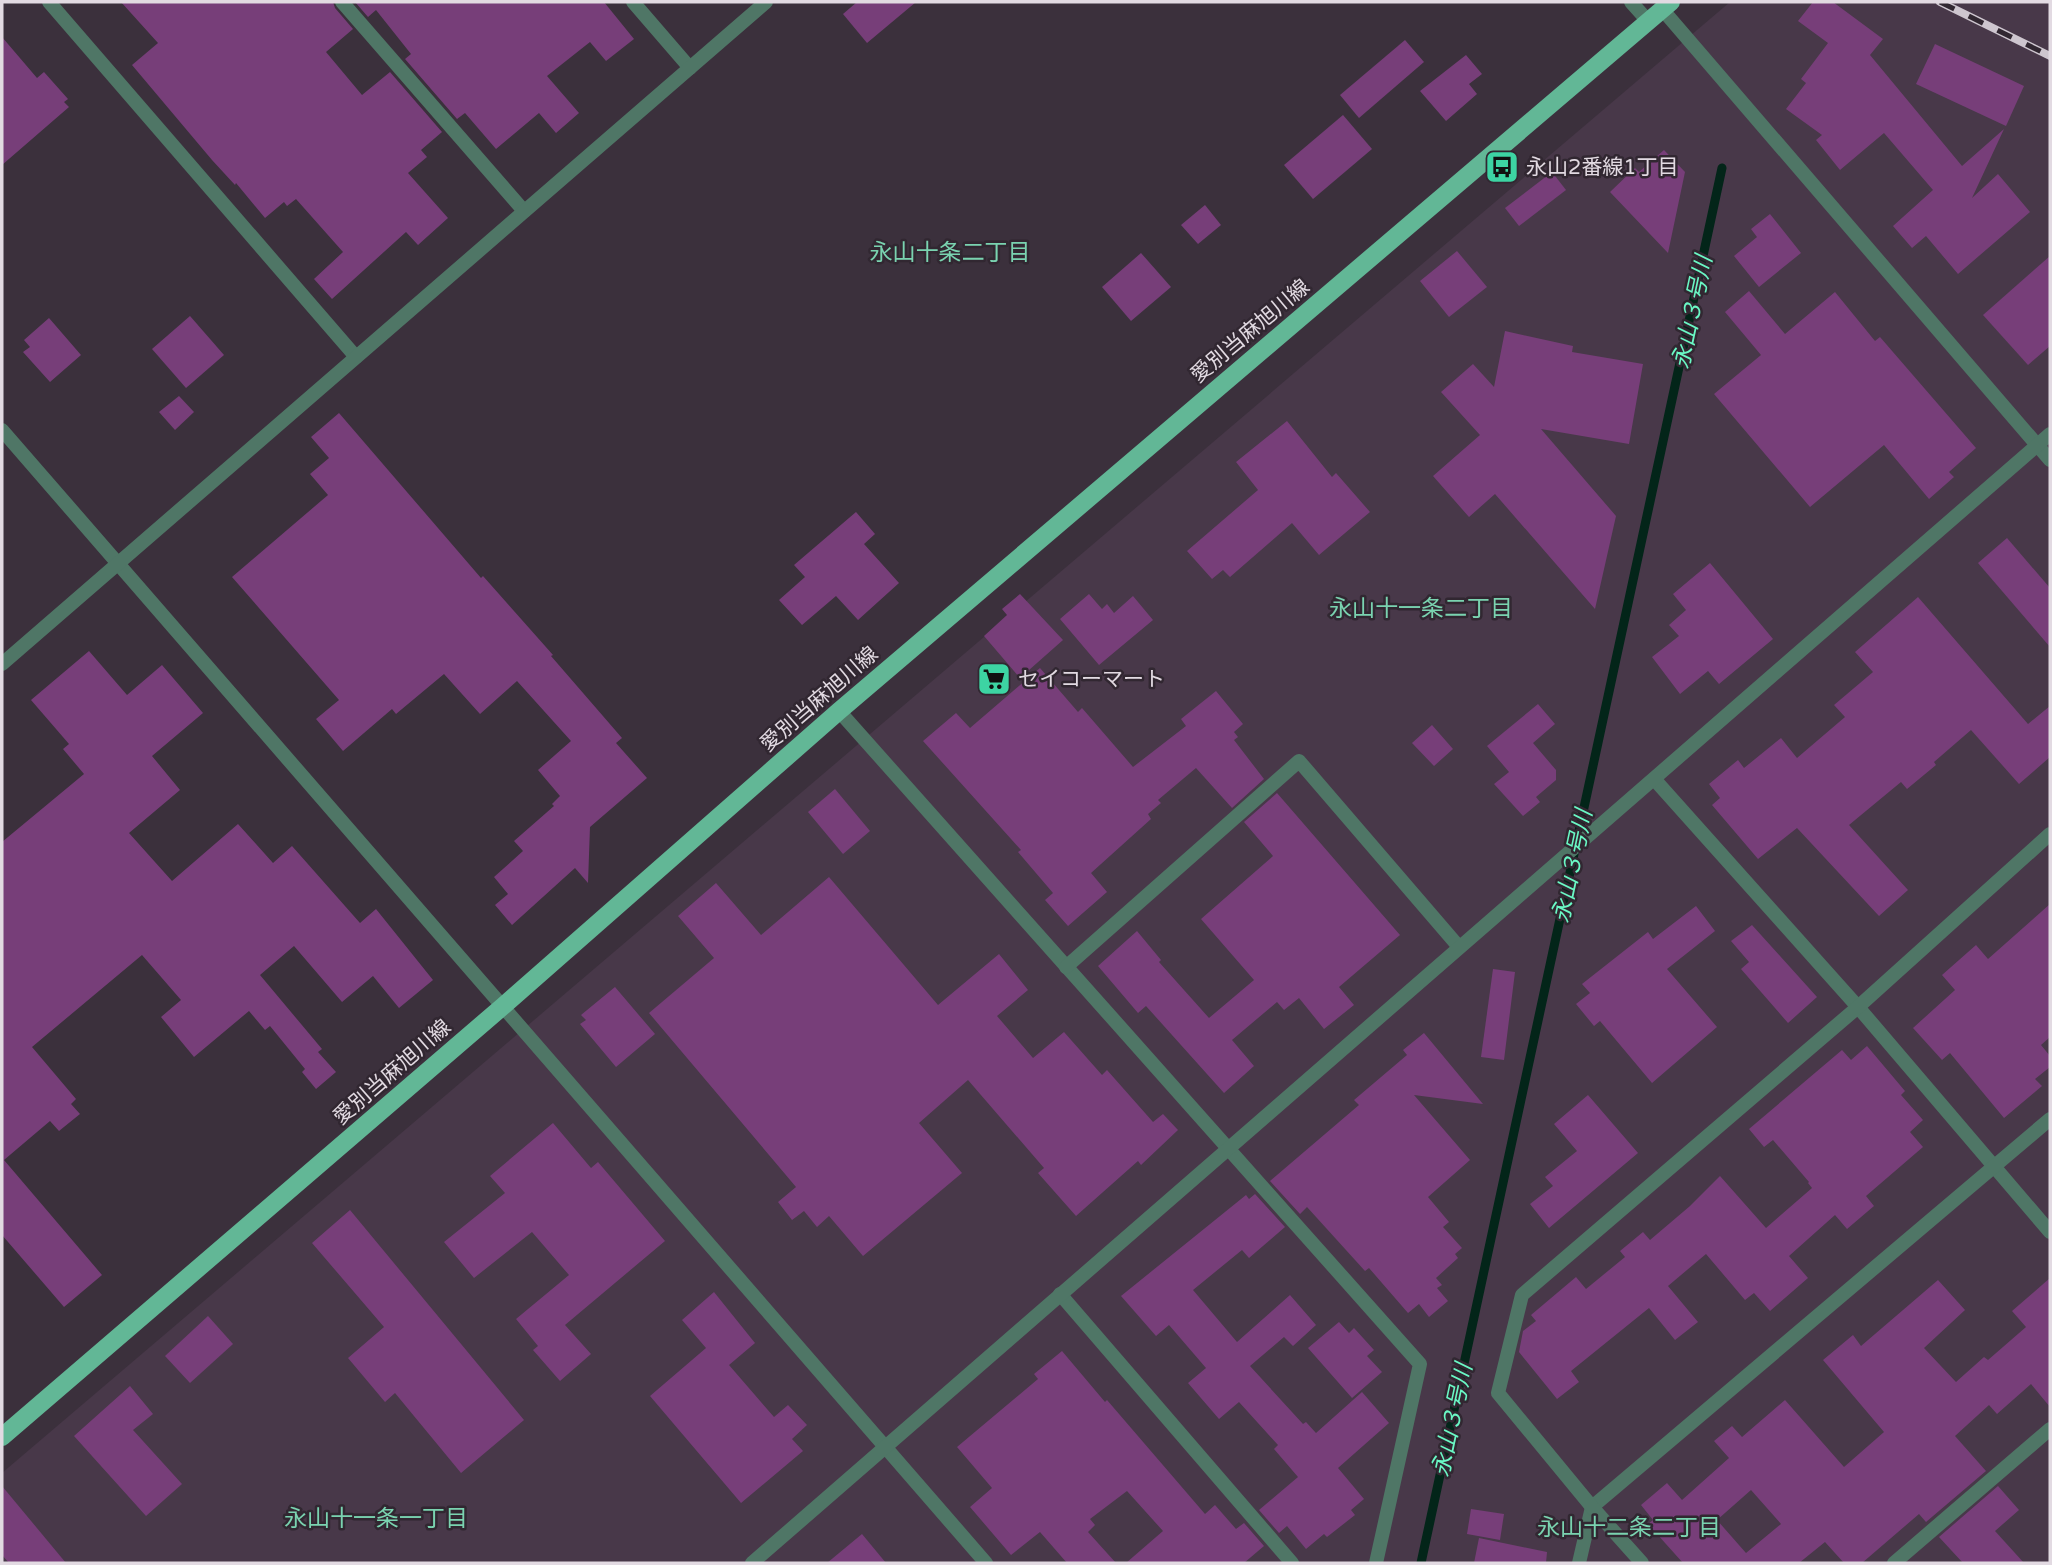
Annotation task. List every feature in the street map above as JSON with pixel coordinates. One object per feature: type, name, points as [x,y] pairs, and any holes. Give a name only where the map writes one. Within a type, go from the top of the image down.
[{"type":"main road","name":"愛別当麻旭川線","points":[[2,1437],[502,1007],[839,711],[1660,11]]},
{"type":"street","points":[[49,2],[356,357]]},
{"type":"street","points":[[342,2],[524,211]]},
{"type":"street","points":[[633,2],[690,68]]},
{"type":"street","points":[[2,664],[766,2]]},
{"type":"street","points":[[1631,2],[1660,11],[2050,460]]},
{"type":"street","points":[[2,430],[986,1563]]},
{"type":"street","points":[[752,1563],[2050,434]]},
{"type":"street","points":[[839,711],[1420,1364],[1376,1563]]},
{"type":"street","points":[[1066,967],[1299,761],[1459,947]]},
{"type":"street","points":[[1655,780],[1858,1007],[2050,1232]]},
{"type":"street","points":[[1642,1563],[1498,1393],[1522,1295],[1858,1007],[2050,834]]},
{"type":"street","points":[[1579,1563],[1592,1507],[2050,1119]]},
{"type":"street","points":[[1060,1294],[1292,1563]]},
{"type":"street","points":[[1894,1563],[2050,1429]]},
{"type":"shaded area","points":[[1730,2],[2050,2],[2050,1563],[2,1563],[2,1473]]},
{"type":"building","points":[[121,2],[333,2],[353,29],[326,52],[362,95],[390,72],[442,132],[421,150],[427,157],[408,173],[448,218],[418,245],[406,232],[332,299],[314,279],[343,252],[296,199],[287,206],[284,202],[265,218],[236,183],[235,185],[212,160],[132,65],[158,43]]},
{"type":"building","points":[[355,2],[604,2],[634,39],[606,61],[590,42],[547,76],[579,113],[556,133],[539,113],[496,149],[465,113],[457,119],[405,59],[411,54],[376,10],[368,17]]},
{"type":"building","points":[[857,2],[916,2],[867,43],[843,14]]},
{"type":"building","points":[[1813,2],[1833,2],[1883,39],[1870,55],[1962,166],[2004,129],[1972,198],[1998,174],[2030,212],[1958,274],[1926,236],[1912,248],[1893,226],[1933,190],[1884,133],[1840,170],[1816,140],[1822,135],[1786,109],[1806,83],[1801,79],[1828,43],[1798,21]]},
{"type":"building","points":[[2,37],[37,78],[44,72],[68,99],[64,102],[69,107],[2,165]]},
{"type":"building","points":[[1405,40],[1424,62],[1359,118],[1340,95]]},
{"type":"building","points":[[1935,44],[2024,86],[2006,126],[1916,84]]},
{"type":"building","points":[[1466,55],[1482,74],[1469,84],[1477,94],[1446,121],[1420,91]]},
{"type":"building","points":[[1343,115],[1372,149],[1313,199],[1284,165]]},
{"type":"building","points":[[1664,150],[1685,172],[1668,253],[1610,192],[1635,168],[1639,172]]},
{"type":"building","points":[[1552,172],[1566,190],[1519,226],[1505,208]]},
{"type":"building","points":[[1205,205],[1221,225],[1198,244],[1181,225]]},
{"type":"building","points":[[1770,214],[1801,253],[1759,287],[1734,256],[1757,237],[1751,229]]},
{"type":"building","points":[[1457,251],[1487,287],[1449,317],[1420,281]]},
{"type":"building","points":[[1141,253],[1171,287],[1131,321],[1102,287]]},
{"type":"building","points":[[2050,256],[2050,346],[2028,365],[1983,315]]},
{"type":"building","points":[[1749,291],[1785,334],[1835,292],[1875,341],[1880,337],[1976,448],[1949,472],[1954,477],[1929,499],[1884,445],[1810,507],[1714,394],[1761,355],[1725,312]]},
{"type":"building","points":[[190,316],[224,355],[186,388],[152,349]]},
{"type":"building","points":[[49,318],[81,355],[50,382],[23,352],[30,347],[24,340]]},
{"type":"building","points":[[1505,331],[1573,346],[1572,352],[1643,364],[1629,444],[1541,429],[1616,516],[1595,609],[1495,494],[1469,517],[1433,476],[1480,435],[1441,392],[1473,364],[1494,387]]},
{"type":"building","points":[[179,396],[194,412],[175,430],[159,412]]},
{"type":"building","points":[[339,413],[481,578],[483,576],[553,655],[551,656],[622,738],[616,743],[647,778],[590,827],[588,883],[575,868],[512,925],[495,905],[508,894],[494,877],[523,851],[514,841],[554,806],[552,804],[560,796],[538,770],[571,741],[517,681],[480,714],[444,674],[396,714],[392,709],[343,751],[316,719],[339,700],[232,577],[328,495],[310,474],[329,458],[311,437]]},
{"type":"building","points":[[1287,421],[1332,477],[1336,473],[1370,512],[1319,555],[1292,523],[1230,577],[1223,570],[1212,579],[1187,551],[1258,490],[1236,462]]},
{"type":"building","points":[[856,512],[875,534],[864,544],[899,583],[858,620],[836,596],[802,625],[779,600],[805,577],[794,565]]},
{"type":"building","points":[[2007,538],[2050,588],[2050,647],[1978,563]]},
{"type":"building","points":[[1710,563],[1773,639],[1719,684],[1708,671],[1680,694],[1652,657],[1679,636],[1669,625],[1686,610],[1673,594]]},
{"type":"building","points":[[1020,594],[1063,640],[1020,678],[984,636],[1007,615],[1002,609]]},
{"type":"building","points":[[1089,594],[1102,609],[1107,604],[1114,613],[1133,596],[1153,620],[1099,665],[1060,619]]},
{"type":"building","points":[[1918,597],[2028,724],[2050,706],[2050,757],[2019,784],[1971,730],[1907,789],[1901,782],[1849,825],[1908,890],[1879,916],[1797,828],[1758,859],[1712,805],[1720,798],[1709,784],[1738,760],[1744,768],[1781,738],[1797,758],[1845,717],[1834,705],[1873,672],[1855,652]]},
{"type":"building","points":[[89,651],[127,695],[162,665],[203,713],[152,756],[180,790],[129,833],[172,881],[238,824],[273,863],[292,846],[360,923],[376,909],[433,980],[399,1008],[373,976],[342,1002],[294,946],[260,975],[322,1049],[318,1052],[336,1072],[316,1089],[302,1072],[305,1069],[270,1026],[265,1030],[249,1011],[194,1057],[161,1017],[181,1000],[142,955],[32,1047],[76,1099],[71,1104],[80,1114],[59,1131],[50,1121],[4,1160],[102,1275],[64,1307],[2,1235],[2,842],[84,774],[63,749],[69,744],[31,700]]},
{"type":"building","points":[[1040,668],[1078,712],[1082,708],[1133,767],[1186,726],[1181,719],[1216,691],[1243,724],[1234,732],[1238,737],[1234,740],[1264,779],[1232,808],[1196,768],[1158,800],[1161,803],[1148,814],[1151,819],[1091,873],[1107,892],[1068,926],[1045,900],[1053,893],[1018,852],[1021,850],[923,741],[956,713],[970,728]]},
{"type":"building","points":[[1538,704],[1555,724],[1533,743],[1556,770],[1556,780],[1536,797],[1540,802],[1523,816],[1494,784],[1509,772],[1487,746]]},
{"type":"building","points":[[1432,725],[1453,749],[1434,766],[1412,743]]},
{"type":"building","points":[[835,789],[870,831],[843,854],[808,812]]},
{"type":"building","points":[[1277,793],[1400,935],[1339,987],[1354,1005],[1324,1029],[1299,998],[1284,1010],[1277,1002],[1232,1040],[1254,1066],[1224,1093],[1146,1006],[1138,1013],[1098,966],[1137,931],[1161,960],[1159,962],[1209,1018],[1254,980],[1201,919],[1273,856],[1244,822]]},
{"type":"building","points":[[829,877],[938,1005],[999,954],[1028,990],[997,1016],[1033,1058],[1064,1032],[1102,1075],[1107,1070],[1153,1122],[1163,1114],[1178,1130],[1141,1165],[1138,1161],[1076,1216],[1038,1173],[1044,1168],[968,1080],[919,1123],[962,1173],[863,1256],[829,1216],[817,1227],[804,1211],[792,1220],[778,1202],[796,1187],[649,1013],[714,958],[678,916],[716,883],[761,935]]},
{"type":"building","points":[[2050,904],[2050,1037],[2041,1045],[2050,1056],[2050,1067],[2035,1079],[2042,1086],[2004,1118],[1950,1053],[1942,1060],[1913,1028],[1955,990],[1942,975],[1976,945],[1988,959]]},
{"type":"building","points":[[1696,906],[1715,931],[1667,969],[1717,1027],[1652,1083],[1600,1021],[1594,1026],[1576,1004],[1590,993],[1582,984],[1648,932],[1653,939]]},
{"type":"building","points":[[1752,925],[1817,997],[1788,1023],[1741,969],[1749,962],[1731,941]]},
{"type":"building","points":[[1493,969],[1515,972],[1504,1060],[1481,1057]]},
{"type":"building","points":[[615,987],[655,1034],[616,1067],[580,1024],[586,1020],[581,1015]]},
{"type":"building","points":[[1424,1033],[1483,1104],[1414,1095],[1470,1160],[1428,1197],[1449,1222],[1443,1227],[1462,1248],[1455,1254],[1458,1258],[1436,1278],[1442,1285],[1437,1288],[1448,1301],[1429,1317],[1419,1304],[1408,1313],[1369,1268],[1365,1271],[1307,1207],[1300,1214],[1270,1181],[1359,1105],[1354,1100],[1407,1055],[1403,1050]]},
{"type":"building","points":[[1867,1046],[1905,1091],[1901,1095],[1923,1120],[1910,1132],[1923,1147],[1866,1196],[1874,1206],[1847,1229],[1835,1215],[1789,1256],[1808,1278],[1770,1311],[1754,1293],[1745,1300],[1706,1254],[1668,1286],[1698,1322],[1675,1340],[1649,1308],[1571,1371],[1579,1382],[1557,1399],[1519,1352],[1523,1331],[1536,1321],[1531,1315],[1576,1277],[1586,1289],[1625,1257],[1620,1251],[1643,1232],[1650,1240],[1720,1176],[1766,1228],[1812,1188],[1773,1140],[1764,1147],[1749,1129],[1842,1050],[1851,1060]]},
{"type":"building","points":[[1588,1095],[1638,1153],[1549,1228],[1530,1204],[1553,1186],[1545,1177],[1577,1151],[1554,1124]]},
{"type":"building","points":[[553,1123],[591,1168],[598,1162],[665,1241],[565,1325],[591,1354],[560,1381],[533,1350],[538,1346],[516,1319],[569,1275],[532,1232],[474,1278],[444,1242],[505,1193],[490,1176]]},
{"type":"building","points":[[1255,1194],[1285,1227],[1249,1258],[1242,1250],[1193,1290],[1237,1342],[1290,1295],[1316,1325],[1293,1346],[1284,1337],[1250,1366],[1303,1424],[1306,1422],[1316,1433],[1362,1392],[1389,1423],[1338,1468],[1364,1499],[1351,1510],[1355,1515],[1327,1537],[1324,1534],[1306,1549],[1287,1526],[1279,1533],[1259,1510],[1298,1477],[1274,1449],[1278,1445],[1239,1402],[1219,1419],[1188,1383],[1206,1368],[1169,1325],[1156,1336],[1121,1296],[1246,1195],[1249,1199]]},
{"type":"building","points":[[350,1210],[524,1420],[461,1473],[395,1393],[385,1402],[348,1358],[384,1327],[312,1243]]},
{"type":"building","points":[[2050,1278],[2050,1407],[2031,1384],[1997,1414],[1989,1405],[1955,1436],[1986,1471],[1926,1522],[1919,1514],[1862,1563],[1844,1563],[1825,1542],[1799,1563],[1683,1563],[1648,1524],[1653,1520],[1641,1505],[1667,1483],[1682,1500],[1729,1458],[1714,1441],[1732,1426],[1742,1437],[1785,1400],[1844,1467],[1884,1432],[1823,1360],[1853,1335],[1861,1346],[1938,1280],[1965,1310],[1924,1348],[1956,1382],[1984,1357],[1988,1360],[2026,1327],[2012,1311]],"holes":[[[1751,1490],[1781,1524],[1746,1553],[1717,1520]]]},
{"type":"building","points":[[714,1292],[755,1343],[729,1365],[774,1417],[788,1405],[807,1425],[792,1439],[803,1451],[741,1503],[650,1396],[706,1348],[682,1320]]},
{"type":"building","points":[[208,1316],[233,1344],[190,1383],[165,1356]]},
{"type":"building","points":[[1339,1322],[1349,1333],[1354,1328],[1374,1350],[1367,1356],[1382,1372],[1352,1398],[1308,1348]]},
{"type":"building","points":[[1062,1351],[1205,1514],[1215,1505],[1236,1529],[1244,1523],[1264,1546],[1244,1563],[1126,1563],[1163,1531],[1127,1491],[1090,1519],[1095,1525],[1088,1532],[1116,1563],[1067,1563],[1040,1532],[1011,1555],[970,1507],[992,1488],[957,1447],[1038,1379],[1034,1374]]},
{"type":"building","points":[[130,1386],[153,1414],[133,1430],[182,1484],[146,1516],[74,1436]]},
{"type":"building","points":[[2,1486],[66,1563],[9,1563],[2,1555]]},
{"type":"building","points":[[1998,1486],[2019,1510],[1995,1531],[2024,1563],[1963,1563],[1939,1537]]},
{"type":"building","points":[[1471,1509],[1504,1514],[1500,1540],[1467,1534]]},
{"type":"building","points":[[862,1534],[886,1563],[827,1563]]},
{"type":"building","points":[[1479,1538],[1547,1552],[1546,1563],[1474,1563]]},
{"type":"waterway","name":"永山３号川","points":[[1421,1563],[1722,168]]},
{"type":"railway","points":[[1940,2],[2050,56]]},
{"type":"place","name":"永山2番線1丁目","points":[[1502,167]]},
{"type":"place","name":"セイコーマート","points":[[994,679]]},
{"type":"district","name":"永山十条二丁目","points":[[950,252]]},
{"type":"district","name":"永山十一条二丁目","points":[[1421,608]]},
{"type":"district","name":"永山十一条一丁目","points":[[376,1518]]},
{"type":"district","name":"永山十二条二丁目","points":[[1629,1527]]}]
